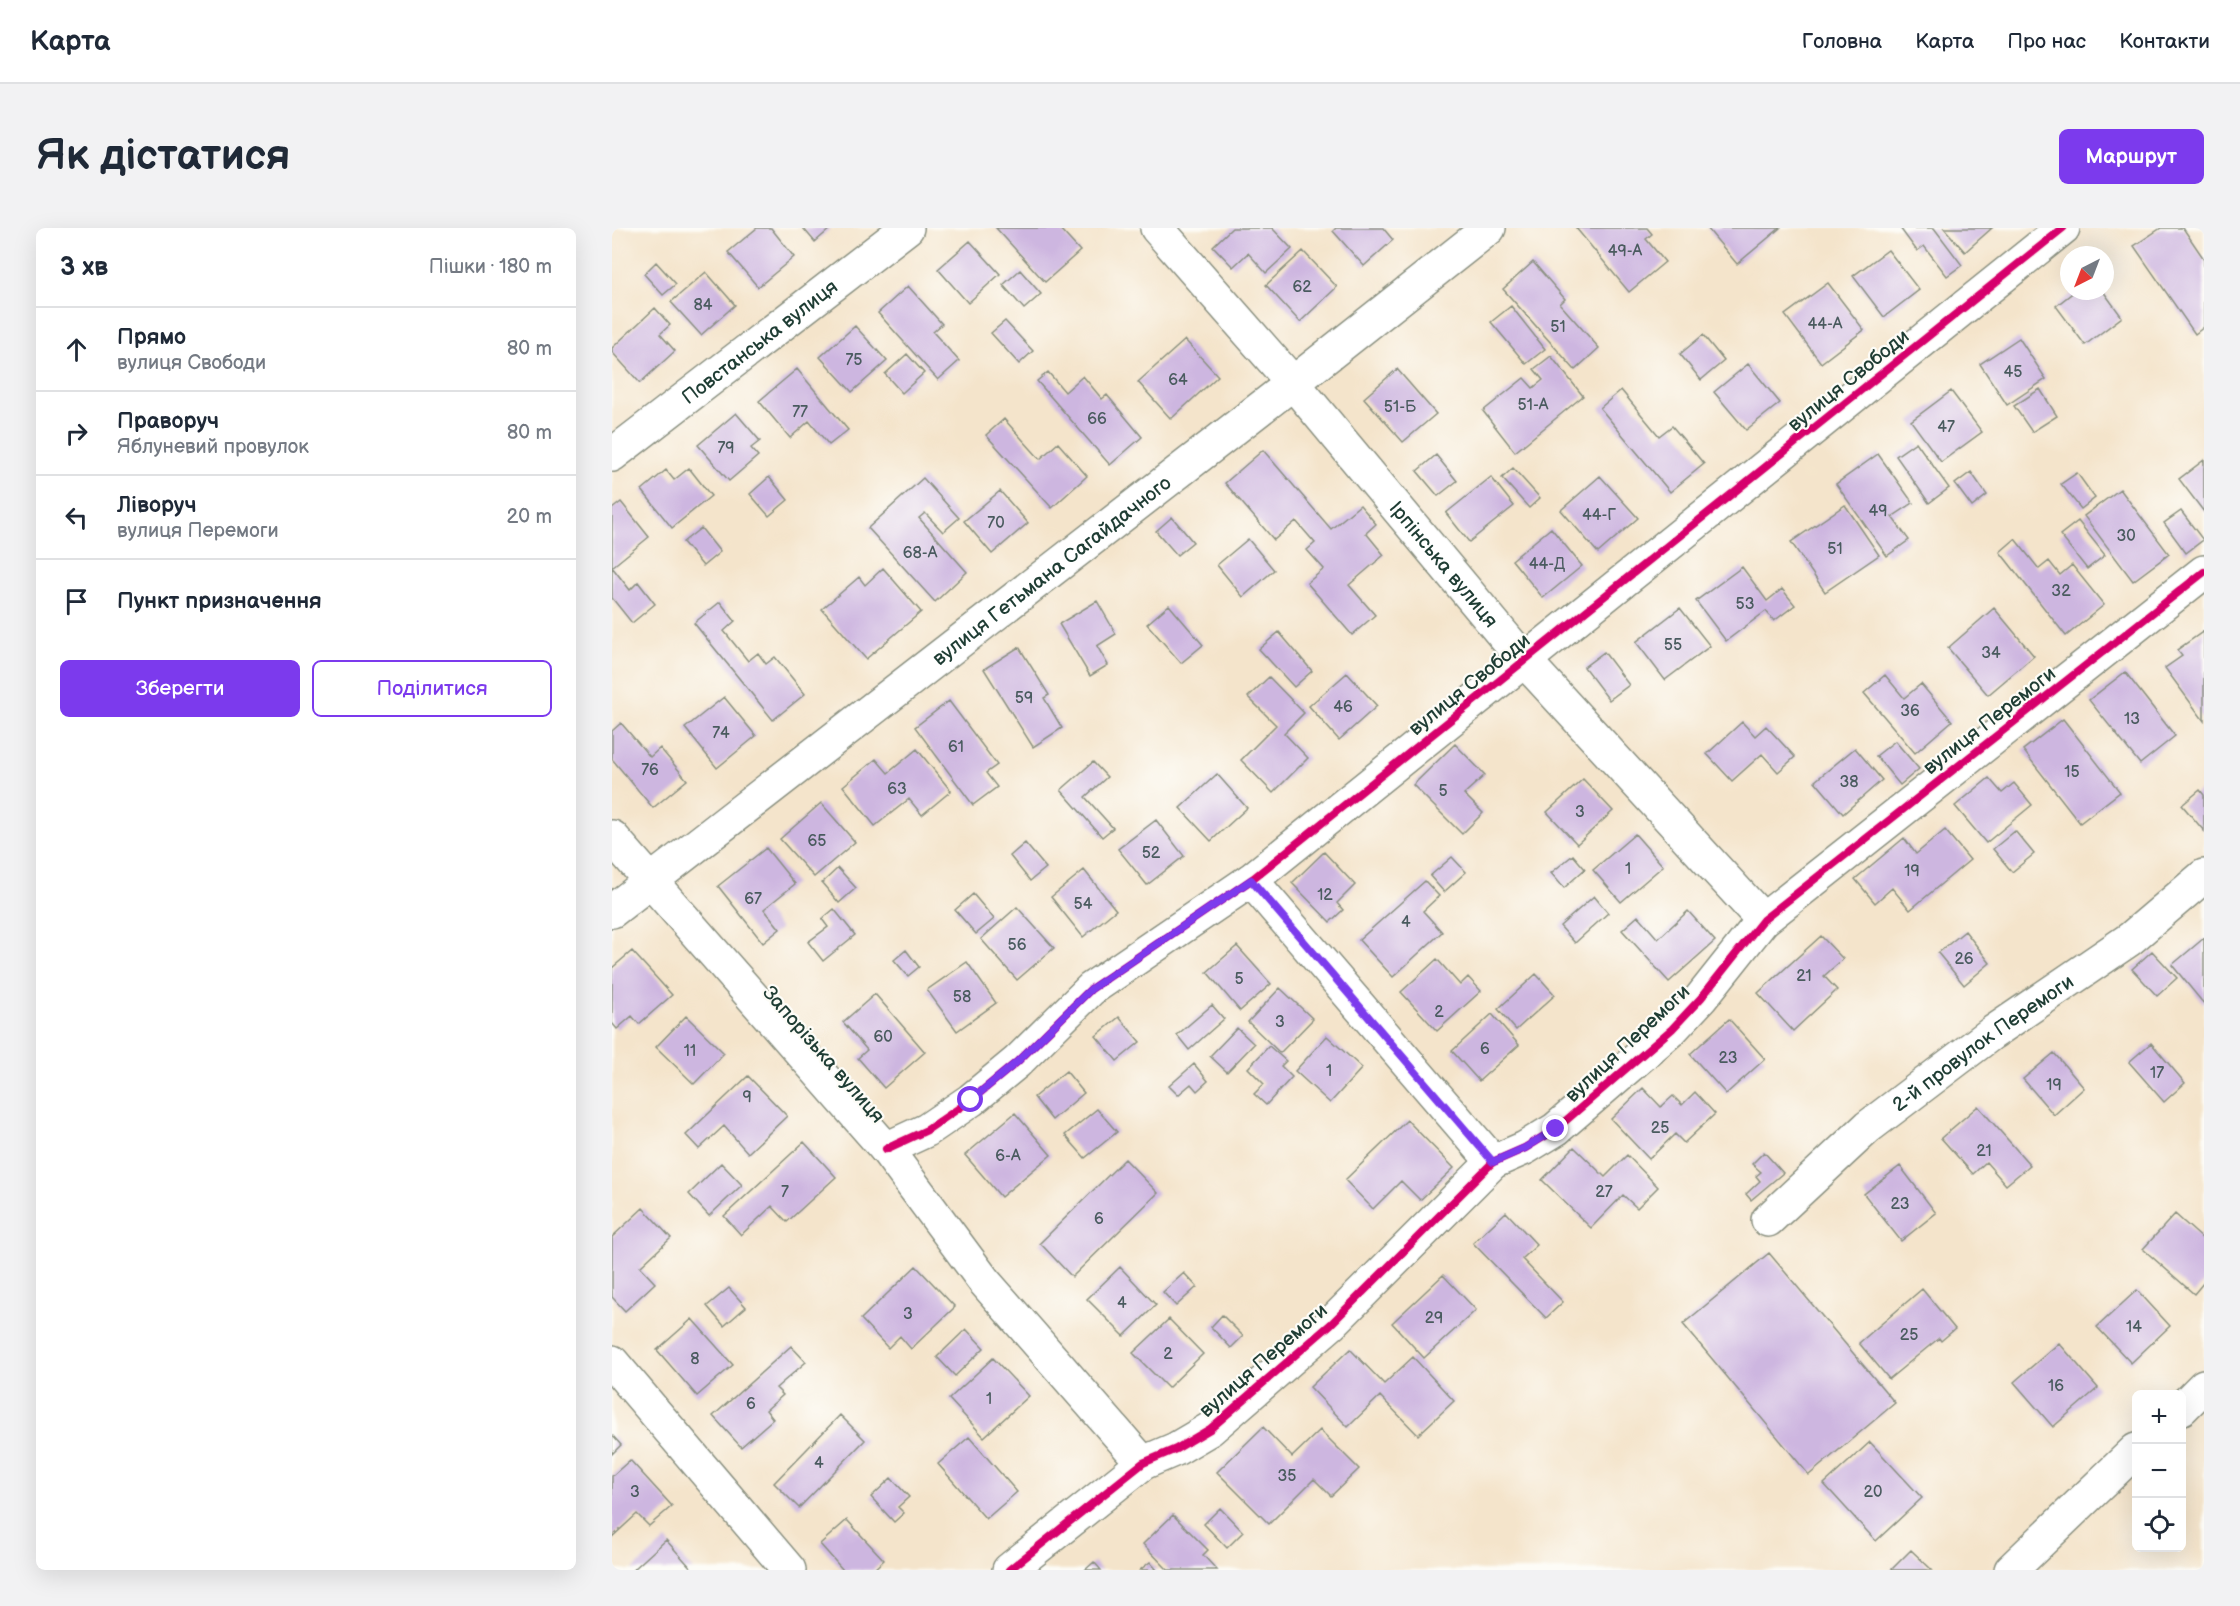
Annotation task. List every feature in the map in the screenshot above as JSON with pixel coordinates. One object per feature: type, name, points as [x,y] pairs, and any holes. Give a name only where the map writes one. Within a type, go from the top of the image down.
[{"type":"street","name":"Повстанська вулиця","points":[[612,454],[907,228]]},
{"type":"street","name":"Ірпінська вулиця","points":[[1157,228],[1293,383],[1524,660],[1763,920]]},
{"type":"street","name":"вулиця Гетьмана Сагайдачного","points":[[612,911],[1293,383],[1489,228]]},
{"type":"street","name":"вулиця Свободи","points":[[886,1149],[927,1130],[971,1100],[1040,1040],[1091,989],[1251,880],[2063,228]]},
{"type":"street","name":"вулиця Перемоги","points":[[1008,1570],[1143,1462],[1176,1449],[1210,1430],[1331,1324],[1493,1162],[1525,1148],[1556,1129],[1672,1029],[1701,999],[1763,920],[2204,572]]},
{"type":"street","name":"Запорізька вулиця","points":[[612,837],[886,1149],[984,1281],[1143,1462]]},
{"type":"street","name":"2-й провулок Перемоги","points":[[1768,1220],[1868,1127],[1992,1033],[2130,939],[2204,876]]},
{"type":"street","points":[[1251,880],[1493,1162]]},
{"type":"street","points":[[612,1362],[789,1570]]},
{"type":"street","points":[[2186,1402],[2204,1386]]},
{"type":"street","points":[[2011,1570],[2132,1454]]},
{"type":"building","points":[[757,228],[771,228],[794,257],[758,287],[728,252]]},
{"type":"building","points":[[803,228],[831,228],[815,242]]},
{"type":"building","points":[[996,228],[1059,228],[1080,251],[1045,282]]},
{"type":"building","points":[[1232,228],[1272,228],[1292,249],[1266,273],[1248,253],[1233,267],[1213,246]]},
{"type":"building","points":[[1336,228],[1383,228],[1393,240],[1364,266],[1333,231]]},
{"type":"building","points":[[1576,228],[1647,228],[1652,234],[1646,239],[1665,262],[1629,292]]},
{"type":"building","points":[[1707,228],[1780,228],[1737,264]]},
{"type":"building","points":[[1900,228],[1934,228],[1962,265],[1947,276],[1924,246],[1917,251]]},
{"type":"building","points":[[1944,228],[1992,228],[1965,252]]},
{"type":"building","points":[[2161,228],[2183,228],[2204,259],[2204,327],[2195,334],[2134,246]]},
{"type":"building","points":[[970,241],[1000,274],[968,303],[938,269]]},
{"type":"building","points":[[1888,250],[1919,290],[1884,317],[1853,276]]},
{"type":"building","points":[[1303,251],[1337,287],[1300,322],[1266,285]]},
{"type":"building","points":[[656,262],[676,284],[663,295],[644,274]]},
{"type":"building","points":[[1533,262],[1565,299],[1560,304],[1599,348],[1575,370],[1503,289]]},
{"type":"building","points":[[1020,270],[1041,294],[1024,309],[1003,285]]},
{"type":"building","points":[[706,272],[735,305],[701,335],[671,302]]},
{"type":"building","points":[[1828,283],[1864,330],[1821,363],[1785,315]]},
{"type":"building","points":[[908,286],[942,324],[933,332],[959,361],[938,380],[878,313]]},
{"type":"building","points":[[2064,300],[2110,300],[2122,317],[2085,345],[2056,306]]},
{"type":"building","points":[[1511,306],[1545,349],[1526,364],[1491,322]]},
{"type":"building","points":[[655,308],[670,325],[660,334],[675,351],[640,383],[612,352],[612,348]]},
{"type":"building","points":[[1005,321],[1033,351],[1019,364],[991,333]]},
{"type":"building","points":[[855,326],[887,361],[852,392],[820,357]]},
{"type":"building","points":[[1703,335],[1724,361],[1701,380],[1680,354]]},
{"type":"building","points":[[2019,338],[2046,379],[2007,405],[1980,364]]},
{"type":"building","points":[[1185,340],[1218,376],[1171,419],[1138,382]]},
{"type":"building","points":[[907,354],[924,373],[902,393],[885,374]]},
{"type":"building","points":[[1551,356],[1583,396],[1515,452],[1483,411],[1524,378],[1533,388],[1543,380],[1534,369]]},
{"type":"building","points":[[1748,364],[1780,403],[1746,430],[1714,392]]},
{"type":"building","points":[[797,369],[848,430],[829,445],[809,421],[790,438],[759,401]]},
{"type":"building","points":[[1397,369],[1436,414],[1403,442],[1364,398]]},
{"type":"building","points":[[1048,372],[1065,392],[1083,376],[1102,399],[1107,395],[1142,437],[1110,465],[1037,381]]},
{"type":"building","points":[[2040,389],[2057,416],[2032,432],[2014,406]]},
{"type":"building","points":[[1621,390],[1659,436],[1672,426],[1704,464],[1670,492],[1600,408]]},
{"type":"building","points":[[1951,391],[1982,432],[1941,462],[1911,421]]},
{"type":"building","points":[[736,413],[760,441],[751,448],[758,456],[729,481],[698,445]]},
{"type":"building","points":[[1004,419],[1040,459],[1058,443],[1087,476],[1052,508],[986,435]]},
{"type":"building","points":[[1916,442],[1949,488],[1929,503],[1896,456]]},
{"type":"building","points":[[1263,450],[1331,529],[1360,505],[1376,524],[1366,533],[1384,555],[1349,585],[1375,615],[1352,635],[1307,583],[1324,569],[1307,550],[1315,543],[1296,521],[1274,540],[1225,483]]},
{"type":"building","points":[[1878,454],[1913,503],[1892,517],[1909,540],[1887,556],[1836,484]]},
{"type":"building","points":[[1436,455],[1457,481],[1438,496],[1417,471]]},
{"type":"building","points":[[2204,460],[2204,512],[2179,479]]},
{"type":"building","points":[[689,468],[711,496],[672,528],[642,490],[666,470],[674,480]]},
{"type":"building","points":[[1513,468],[1540,498],[1529,508],[1502,478]]},
{"type":"building","points":[[1971,472],[1987,495],[1972,507],[1955,484]]},
{"type":"building","points":[[2077,473],[2095,498],[2081,509],[2061,484]]},
{"type":"building","points":[[1600,476],[1638,518],[1598,553],[1561,510]]},
{"type":"building","points":[[769,477],[788,500],[769,516],[750,494]]},
{"type":"building","points":[[1491,477],[1514,506],[1469,542],[1446,513]]},
{"type":"building","points":[[923,478],[959,518],[943,532],[925,513],[919,518],[967,572],[935,602],[868,528]]},
{"type":"building","points":[[2120,489],[2169,554],[2133,581],[2084,516]]},
{"type":"building","points":[[1000,491],[1028,523],[992,554],[964,521]]},
{"type":"building","points":[[621,502],[649,537],[612,567],[612,509]]},
{"type":"building","points":[[1845,505],[1879,555],[1825,592],[1791,542]]},
{"type":"building","points":[[2181,511],[2203,540],[2186,553],[2164,523]]},
{"type":"building","points":[[1172,517],[1193,542],[1177,555],[1156,531]]},
{"type":"building","points":[[2078,521],[2105,555],[2087,569],[2060,535]]},
{"type":"building","points":[[701,528],[720,552],[703,566],[683,542]]},
{"type":"building","points":[[1551,528],[1582,566],[1543,598],[1512,560]]},
{"type":"building","points":[[1248,539],[1274,570],[1243,597],[1217,565]]},
{"type":"building","points":[[2015,539],[2039,569],[2049,561],[2060,575],[2072,565],[2104,605],[2066,636],[2000,552]]},
{"type":"building","points":[[612,567],[630,590],[638,582],[655,604],[632,623],[612,598]]},
{"type":"building","points":[[1742,567],[1767,601],[1782,589],[1795,605],[1774,621],[1766,611],[1726,641],[1696,601]]},
{"type":"building","points":[[883,568],[921,612],[866,659],[822,609],[859,577],[865,585]]},
{"type":"building","points":[[1097,601],[1116,634],[1097,646],[1108,665],[1090,676],[1059,624]]},
{"type":"building","points":[[720,602],[735,621],[724,631],[748,661],[758,653],[766,664],[775,657],[805,694],[773,720],[694,623]]},
{"type":"building","points":[[1169,605],[1203,645],[1181,663],[1147,624]]},
{"type":"building","points":[[1680,608],[1710,646],[1665,680],[1636,642]]},
{"type":"building","points":[[1994,608],[2034,656],[1988,695],[1948,648]]},
{"type":"building","points":[[2204,631],[2204,721],[2165,668],[2182,656],[2177,650]]},
{"type":"building","points":[[1279,632],[1312,671],[1294,687],[1259,649]]},
{"type":"building","points":[[1019,647],[1049,695],[1044,698],[1062,728],[1033,747],[984,669]]},
{"type":"building","points":[[1604,652],[1629,685],[1609,700],[1584,667]]},
{"type":"building","points":[[2125,672],[2175,736],[2140,764],[2089,700]]},
{"type":"building","points":[[1347,673],[1377,706],[1339,740],[1309,706]]},
{"type":"building","points":[[1885,675],[1904,698],[1921,684],[1952,721],[1915,753],[1864,693]]},
{"type":"building","points":[[1269,677],[1304,713],[1284,733],[1308,758],[1273,793],[1241,760],[1276,725],[1248,697]]},
{"type":"building","points":[[724,697],[756,736],[717,768],[685,728]]},
{"type":"building","points":[[949,701],[997,765],[986,773],[997,787],[973,805],[915,727]]},
{"type":"building","points":[[2063,719],[2120,792],[2080,823],[2023,750]]},
{"type":"building","points":[[1742,722],[1755,736],[1766,726],[1795,757],[1778,772],[1762,754],[1732,781],[1707,754]]},
{"type":"building","points":[[621,723],[650,757],[660,748],[687,780],[653,808],[612,759],[612,731]]},
{"type":"building","points":[[1895,741],[1919,769],[1900,785],[1876,756]]},
{"type":"building","points":[[1455,744],[1485,775],[1464,794],[1483,813],[1462,834],[1413,785]]},
{"type":"building","points":[[1855,748],[1882,780],[1843,814],[1815,781]]},
{"type":"building","points":[[917,749],[951,791],[922,815],[909,799],[875,826],[843,786],[876,759],[888,773]]},
{"type":"building","points":[[1093,762],[1107,777],[1085,797],[1113,828],[1102,837],[1061,790]]},
{"type":"building","points":[[1217,774],[1247,808],[1211,841],[1180,808]]},
{"type":"building","points":[[1989,778],[2002,793],[2014,783],[2032,805],[1986,843],[1955,806]]},
{"type":"building","points":[[1583,779],[1613,811],[1577,844],[1547,812]]},
{"type":"building","points":[[2200,790],[2204,795],[2204,831],[2182,805]]},
{"type":"building","points":[[821,803],[855,842],[814,877],[780,839]]},
{"type":"building","points":[[1156,820],[1184,856],[1147,885],[1118,849]]},
{"type":"building","points":[[1945,830],[1970,860],[1910,910],[1892,888],[1875,903],[1855,879],[1904,838],[1916,854]]},
{"type":"building","points":[[2015,831],[2034,854],[2012,872],[1993,849]]},
{"type":"building","points":[[1635,834],[1663,866],[1621,902],[1593,870]]},
{"type":"building","points":[[1025,843],[1046,868],[1030,881],[1010,856]]},
{"type":"building","points":[[766,848],[795,884],[764,909],[780,929],[763,943],[718,886]]},
{"type":"building","points":[[1324,852],[1355,885],[1337,903],[1343,910],[1330,922],[1292,883]]},
{"type":"building","points":[[1573,855],[1585,869],[1564,888],[1551,873]]},
{"type":"building","points":[[1452,857],[1466,872],[1444,892],[1430,876]]},
{"type":"building","points":[[838,868],[856,888],[839,903],[822,883]]},
{"type":"building","points":[[1084,870],[1116,910],[1083,937],[1051,897]]},
{"type":"building","points":[[1425,881],[1439,896],[1423,911],[1442,932],[1393,977],[1359,940]]},
{"type":"building","points":[[973,894],[994,919],[976,934],[955,910]]},
{"type":"building","points":[[1594,896],[1608,913],[1575,943],[1560,926]]},
{"type":"building","points":[[1017,907],[1054,948],[1017,980],[981,939]]},
{"type":"building","points":[[834,909],[855,935],[823,961],[808,942],[828,927],[822,919]]},
{"type":"building","points":[[1688,911],[1715,941],[1669,982],[1622,930],[1638,916],[1658,939]]},
{"type":"building","points":[[1965,931],[1990,963],[1964,985],[1938,953]]},
{"type":"building","points":[[1821,936],[1843,959],[1824,976],[1837,990],[1793,1031],[1758,993]]},
{"type":"building","points":[[2204,938],[2204,1004],[2172,965]]},
{"type":"building","points":[[1237,946],[1271,984],[1240,1011],[1207,972]]},
{"type":"building","points":[[906,950],[919,967],[908,976],[894,960]]},
{"type":"building","points":[[632,951],[672,995],[639,1024],[632,1016],[617,1029],[612,1023],[612,968]]},
{"type":"building","points":[[2152,951],[2177,978],[2157,996],[2132,969]]},
{"type":"building","points":[[1437,959],[1460,985],[1468,977],[1481,991],[1437,1031],[1401,992]]},
{"type":"building","points":[[967,962],[996,1003],[957,1031],[927,990]]},
{"type":"building","points":[[1536,974],[1555,995],[1516,1030],[1498,1009]]},
{"type":"building","points":[[1280,988],[1313,1019],[1280,1053],[1248,1022]]},
{"type":"building","points":[[875,994],[925,1052],[884,1088],[858,1058],[867,1050],[843,1022]]},
{"type":"building","points":[[1212,1005],[1224,1019],[1189,1050],[1177,1035]]},
{"type":"building","points":[[1492,1014],[1519,1045],[1479,1081],[1452,1051]]},
{"type":"building","points":[[686,1016],[724,1053],[694,1084],[656,1047]]},
{"type":"building","points":[[1119,1017],[1140,1042],[1117,1061],[1096,1036]]},
{"type":"building","points":[[1729,1019],[1765,1059],[1726,1094],[1690,1054]]},
{"type":"building","points":[[1237,1028],[1254,1044],[1227,1072],[1210,1056]]},
{"type":"building","points":[[1327,1036],[1362,1068],[1330,1103],[1295,1071]]},
{"type":"building","points":[[2151,1043],[2185,1083],[2164,1102],[2129,1062]]},
{"type":"building","points":[[1269,1046],[1286,1061],[1281,1066],[1292,1077],[1266,1105],[1254,1094],[1264,1084],[1248,1068]]},
{"type":"building","points":[[2054,1053],[2084,1088],[2054,1115],[2023,1079]]},
{"type":"building","points":[[1194,1064],[1208,1081],[1197,1091],[1191,1084],[1178,1095],[1169,1086]]},
{"type":"building","points":[[1066,1071],[1084,1093],[1052,1120],[1034,1097]]},
{"type":"building","points":[[748,1076],[787,1116],[748,1153],[724,1126],[699,1149],[686,1135]]},
{"type":"building","points":[[1643,1088],[1661,1107],[1673,1096],[1682,1105],[1695,1092],[1715,1114],[1684,1143],[1675,1134],[1649,1159],[1611,1119]]},
{"type":"building","points":[[1978,1106],[2030,1165],[2006,1185],[1986,1162],[1973,1174],[1941,1138]]},
{"type":"building","points":[[1097,1109],[1117,1132],[1085,1158],[1065,1135]]},
{"type":"building","points":[[1015,1113],[1051,1155],[1001,1197],[965,1155]]},
{"type":"building","points":[[1407,1120],[1454,1168],[1420,1200],[1401,1181],[1373,1209],[1345,1180]]},
{"type":"building","points":[[804,1142],[836,1177],[787,1222],[772,1206],[741,1235],[724,1216]]},
{"type":"building","points":[[1574,1147],[1605,1177],[1627,1155],[1658,1187],[1637,1208],[1623,1195],[1591,1228],[1542,1180]]},
{"type":"building","points":[[1764,1152],[1783,1173],[1751,1200],[1746,1194],[1760,1181],[1756,1176],[1761,1172],[1752,1164]]},
{"type":"building","points":[[1125,1159],[1158,1193],[1072,1277],[1040,1243]]},
{"type":"building","points":[[721,1163],[742,1185],[709,1216],[689,1194]]},
{"type":"building","points":[[1900,1166],[1936,1213],[1901,1241],[1864,1194]]},
{"type":"building","points":[[643,1208],[671,1238],[640,1267],[655,1283],[625,1311],[612,1297],[612,1237]]},
{"type":"building","points":[[1506,1212],[1537,1245],[1522,1259],[1563,1302],[1546,1318],[1473,1243]]},
{"type":"building","points":[[2175,1214],[2204,1240],[2204,1282],[2194,1294],[2143,1249]]},
{"type":"building","points":[[1769,1253],[1895,1403],[1809,1475],[1683,1324]]},
{"type":"building","points":[[916,1266],[955,1307],[911,1349],[900,1336],[888,1348],[861,1319]]},
{"type":"building","points":[[1120,1267],[1156,1305],[1124,1336],[1087,1299]]},
{"type":"building","points":[[1184,1273],[1197,1287],[1176,1306],[1163,1292]]},
{"type":"building","points":[[1443,1275],[1476,1310],[1424,1358],[1392,1323]]},
{"type":"building","points":[[729,1288],[746,1307],[724,1326],[707,1306]]},
{"type":"building","points":[[1922,1289],[1955,1329],[1941,1341],[1939,1338],[1889,1379],[1859,1343]]},
{"type":"building","points":[[2137,1290],[2170,1326],[2131,1363],[2097,1327]]},
{"type":"building","points":[[1222,1315],[1243,1336],[1231,1348],[1211,1327]]},
{"type":"building","points":[[692,1319],[733,1365],[697,1396],[657,1350]]},
{"type":"building","points":[[1169,1319],[1203,1354],[1168,1388],[1133,1353]]},
{"type":"building","points":[[966,1329],[984,1348],[955,1376],[937,1357]]},
{"type":"building","points":[[2059,1343],[2098,1388],[2053,1427],[2014,1382]]},
{"type":"building","points":[[791,1346],[806,1362],[776,1388],[783,1395],[766,1410],[773,1419],[741,1447],[713,1416]]},
{"type":"building","points":[[1350,1349],[1384,1384],[1413,1357],[1454,1401],[1418,1435],[1380,1396],[1348,1427],[1310,1387]]},
{"type":"building","points":[[993,1358],[1029,1396],[984,1437],[949,1399]]},
{"type":"building","points":[[840,1415],[865,1440],[799,1508],[774,1483]]},
{"type":"building","points":[[1263,1427],[1292,1457],[1320,1430],[1359,1469],[1331,1496],[1314,1479],[1269,1524],[1217,1472]]},
{"type":"building","points":[[612,1435],[621,1445],[612,1454]]},
{"type":"building","points":[[969,1437],[1017,1492],[986,1519],[938,1464]]},
{"type":"building","points":[[1870,1442],[1922,1498],[1876,1541],[1824,1484]]},
{"type":"building","points":[[630,1460],[672,1506],[649,1526],[637,1514],[612,1537],[612,1476]]},
{"type":"building","points":[[891,1478],[909,1497],[898,1507],[904,1513],[894,1522],[871,1497]]},
{"type":"building","points":[[1220,1508],[1243,1532],[1227,1548],[1204,1524]]},
{"type":"building","points":[[1173,1515],[1208,1550],[1203,1555],[1217,1570],[1168,1570],[1143,1544]]},
{"type":"building","points":[[847,1520],[884,1560],[873,1570],[843,1570],[820,1544]]},
{"type":"building","points":[[666,1540],[693,1570],[633,1570]]},
{"type":"building","points":[[1911,1550],[1932,1570],[1891,1570]]},
{"type":"building","points":[[1094,1562],[1101,1570],[1085,1570]]},
{"type":"building","points":[[1150,1562],[1157,1570],[1140,1570]]},
{"type":"cycle path","points":[[886,1149],[927,1130],[971,1100],[1017,1062],[1091,989],[1251,880],[2063,228]]},
{"type":"cycle path","points":[[1009,1570],[1143,1463],[1176,1449],[1210,1429],[1331,1324],[1493,1162],[1525,1148],[1556,1129],[1672,1029],[1701,998],[1763,920],[2204,572]]},
{"type":"route","points":[[971,1100],[1017,1062],[1091,989],[1251,880],[1493,1162],[1525,1148],[1556,1129]]}]
